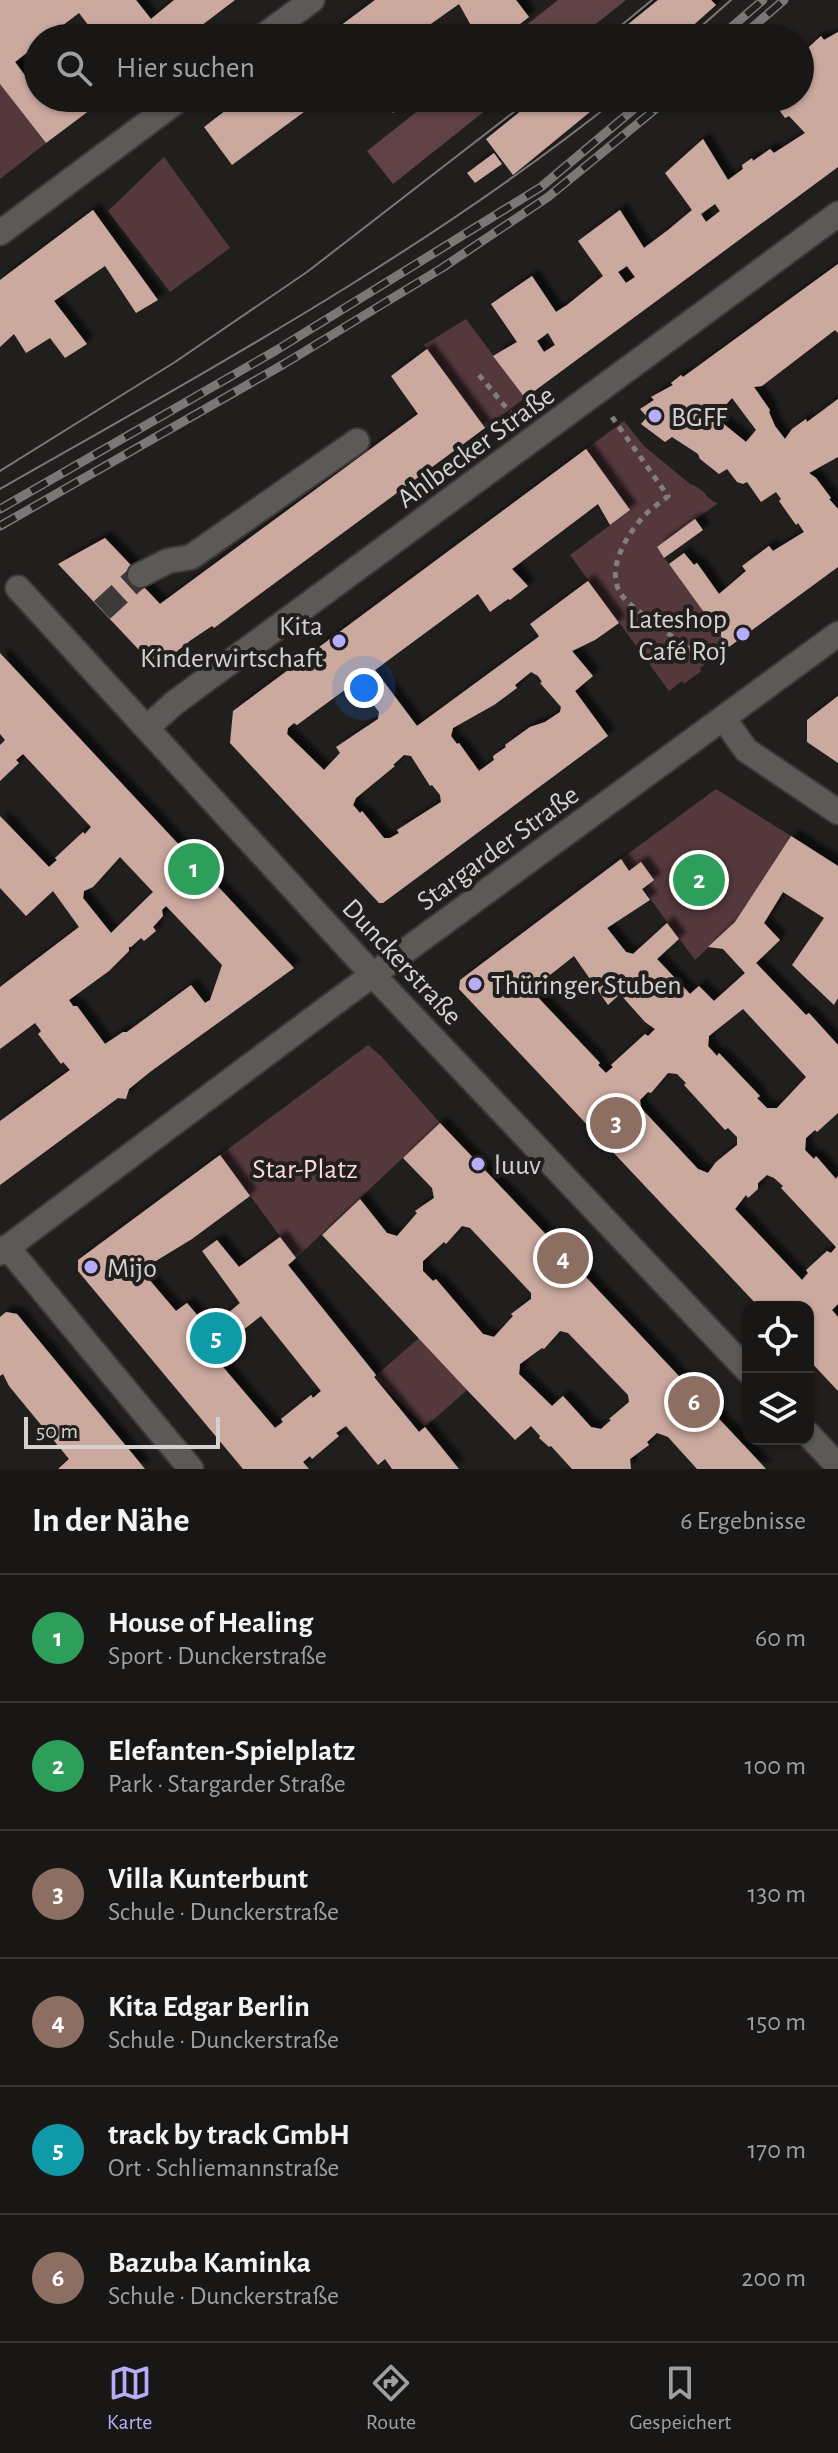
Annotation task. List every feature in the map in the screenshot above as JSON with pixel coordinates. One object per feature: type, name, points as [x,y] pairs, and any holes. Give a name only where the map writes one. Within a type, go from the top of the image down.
[{"type":"street","points":[[280,24],[312,0]]},
{"type":"street","points":[[0,233],[162,112]]},
{"type":"street","name":"Ahlbecker Straße","points":[[148,727],[173,704],[838,214]]},
{"type":"street","points":[[140,575],[168,561],[191,557],[357,441]]},
{"type":"street","name":"Dunckerstraße","points":[[18,588],[373,975],[742,1365]]},
{"type":"street","name":"Stargarder Straße","points":[[4,1250],[838,634]]},
{"type":"street","points":[[724,719],[746,750],[838,812]]},
{"type":"street","points":[[4,1250],[191,1469]]},
{"type":"street","points":[[814,1440],[838,1466]]},
{"type":"path","points":[[479,375],[514,417]]},
{"type":"path","points":[[612,417],[668,496],[644,516],[623,547],[616,572],[621,595],[693,652],[710,661]]},
{"type":"green space","points":[[0,84],[46,143],[0,179]]},
{"type":"green space","points":[[164,157],[230,248],[170,292],[108,211]]},
{"type":"green space","points":[[466,319],[525,398],[485,428],[424,345]]},
{"type":"green space","points":[[624,421],[644,446],[718,503],[657,548],[729,647],[684,684],[682,681],[669,691],[570,555],[629,511],[586,449]]},
{"type":"green space","points":[[716,789],[791,836],[735,922],[695,960],[621,859]]},
{"type":"green space","name":"Star-Platz","points":[[368,1045],[440,1123],[296,1258],[220,1155]]},
{"type":"green space","points":[[419,1338],[467,1390],[425,1427],[374,1377]]},
{"type":"shaded area","points":[[558,0],[626,0],[596,24],[528,24]]},
{"type":"shaded area","points":[[416,112],[483,112],[393,184],[367,151]]},
{"type":"building","points":[[0,0],[136,0],[151,19],[174,0],[235,0],[203,24],[87,24],[79,13],[64,24],[24,24],[24,55],[15,62],[24,74],[24,112],[87,112],[46,143],[0,84]]},
{"type":"building","points":[[375,0],[516,0],[529,17],[520,24],[470,24],[459,4],[431,24],[343,24]]},
{"type":"building","points":[[658,0],[711,0],[716,5],[695,24],[628,24]]},
{"type":"building","points":[[838,32],[838,167],[525,398],[493,356],[517,342],[491,304],[532,276],[556,312],[567,305],[603,276],[578,241],[620,210],[644,248],[668,230],[692,210],[665,173],[703,139],[728,180],[752,158],[753,161],[770,149],[774,153],[805,133],[789,116],[785,118],[780,112],[814,112],[814,42],[821,36],[824,40]],"holes":[[[715,204],[720,211],[706,222],[701,214]],[[627,266],[635,277],[626,283],[618,272]],[[548,333],[555,345],[544,352],[537,341]]]},
{"type":"building","points":[[224,112],[304,112],[232,165],[204,127]]},
{"type":"building","points":[[520,112],[590,112],[513,175],[486,139]]},
{"type":"building","points":[[494,153],[502,164],[475,183],[467,173]]},
{"type":"building","points":[[93,210],[158,300],[136,313],[105,266],[54,301],[87,344],[65,358],[50,338],[26,353],[14,334],[0,347],[0,280]]},
{"type":"building","points":[[838,264],[838,333],[835,330],[762,386],[754,387],[785,439],[792,429],[838,399],[838,457],[809,473],[838,509],[838,567],[729,647],[669,564],[684,553],[694,565],[697,563],[719,594],[746,571],[742,566],[769,546],[773,551],[804,532],[779,501],[781,499],[776,492],[761,502],[747,482],[737,482],[727,469],[719,474],[698,454],[672,437],[665,442],[641,424],[647,417],[640,409],[654,400],[651,397],[673,385],[671,383],[681,375],[683,377]],"holes":[[[732,398],[756,430],[746,442],[715,417]]]},
{"type":"building","points":[[427,349],[485,428],[156,668],[58,564],[105,538],[146,581],[142,585],[160,604],[418,414],[391,376]]},
{"type":"building","points":[[586,449],[630,510],[610,525],[598,504],[512,569],[528,586],[510,600],[490,612],[478,594],[375,670],[417,726],[537,638],[539,636],[530,624],[588,581],[619,623],[572,651],[593,676],[575,691],[608,736],[383,903],[379,903],[230,743],[233,711]],"holes":[[[531,672],[538,676],[540,683],[561,707],[560,712],[530,727],[505,745],[493,756],[494,760],[479,771],[451,736],[453,728],[494,705],[517,688],[515,685]],[[357,677],[372,697],[369,699],[379,712],[378,719],[336,747],[340,753],[324,770],[287,734],[288,728],[294,723],[297,725],[346,689],[344,686]],[[404,755],[411,756],[430,786],[440,795],[441,802],[397,830],[399,833],[384,838],[362,811],[360,813],[353,805],[356,798]]]},
{"type":"building","points":[[695,519],[703,530],[664,558],[657,547]]},
{"type":"building","points":[[0,653],[294,968],[150,1072],[129,1089],[126,1099],[118,1098],[0,1185],[0,1121],[70,1070],[63,1062],[61,1064],[38,1034],[41,1031],[35,1023],[0,1049],[0,987],[79,927],[53,891],[26,916],[0,888],[0,816],[49,867],[91,827],[23,754],[16,760],[19,763],[0,781],[0,745],[5,740],[0,734]],"holes":[[[120,857],[153,892],[111,933],[83,898],[84,891],[93,887]],[[166,906],[222,965],[210,1000],[205,1003],[191,985],[127,1032],[105,1044],[69,1000],[109,971],[129,951],[129,947],[141,938],[144,941],[156,931],[153,927],[163,916],[162,910]]]},
{"type":"building","points":[[838,696],[838,763],[807,742],[807,720]]},
{"type":"building","points":[[791,836],[838,866],[838,998],[834,1005],[792,965],[824,918],[783,892],[764,923],[780,940],[756,963],[838,1045],[838,1113],[806,1138],[805,1150],[814,1159],[816,1156],[836,1179],[838,1176],[838,1304],[832,1310],[838,1317],[838,1391],[814,1365],[814,1301],[753,1301],[459,989],[460,980],[621,859],[629,871],[641,862],[654,880],[642,889],[650,900],[607,928],[626,952],[633,954],[667,923],[679,939],[657,959],[690,994],[699,986],[714,1001],[745,973],[723,949],[708,947],[735,922]],"holes":[[[574,956],[608,1005],[620,994],[655,1029],[648,1036],[645,1034],[606,1073],[531,990]],[[743,1009],[806,1077],[777,1108],[767,1108],[757,1098],[760,1096],[719,1053],[717,1056],[708,1046],[709,1036]],[[668,1073],[677,1074],[725,1130],[728,1128],[737,1137],[737,1145],[708,1173],[698,1169],[641,1108],[640,1100],[648,1092],[651,1093]],[[767,1175],[783,1186],[781,1188],[836,1247],[806,1270],[808,1273],[802,1280],[735,1209],[746,1195],[748,1198],[758,1189],[758,1183]]]},
{"type":"building","points":[[440,1123],[766,1469],[697,1469],[668,1437],[657,1433],[647,1442],[649,1445],[630,1459],[631,1469],[572,1469],[539,1438],[531,1426],[515,1440],[322,1235],[360,1199],[387,1233],[397,1236],[417,1213],[415,1211],[434,1198],[432,1188],[403,1158]],"holes":[[[462,1226],[470,1228],[531,1293],[531,1299],[511,1314],[513,1316],[494,1337],[483,1334],[436,1279],[433,1281],[423,1271],[423,1261],[444,1242],[446,1244]],[[560,1331],[568,1333],[628,1395],[629,1402],[601,1429],[591,1427],[563,1396],[552,1406],[519,1374],[520,1364],[544,1349]]]},
{"type":"building","points":[[220,1155],[250,1196],[192,1239],[141,1270],[176,1311],[187,1303],[209,1329],[240,1303],[202,1251],[217,1240],[239,1267],[280,1237],[296,1258],[288,1265],[376,1375],[374,1377],[419,1432],[425,1427],[459,1469],[392,1469],[385,1459],[378,1465],[346,1426],[312,1459],[310,1456],[303,1462],[309,1469],[243,1469],[78,1271],[78,1260]],"holes":[[[261,1316],[321,1391],[313,1398],[311,1395],[281,1419],[283,1422],[275,1428],[212,1354]]]},
{"type":"building","points":[[6,1312],[17,1314],[145,1469],[58,1469],[69,1459],[9,1386],[3,1374],[0,1376],[0,1317]]},
{"type":"tunnel","points":[[102,610],[140,575]]},
{"type":"tram line","points":[[623,24],[652,0]]},
{"type":"tram line","points":[[704,24],[731,0]]},
{"type":"tram line","points":[[0,471],[175,362],[307,272],[514,112]]},
{"type":"tram line","points":[[0,489],[317,306],[471,207],[600,112]]},
{"type":"railway","points":[[735,24],[763,0]]},
{"type":"railway","points":[[756,24],[784,0]]},
{"type":"railway","points":[[0,509],[275,351],[541,187],[630,112]]},
{"type":"railway","points":[[0,526],[284,364],[442,268],[548,197],[652,112]]},
{"type":"place","name":"BGFF","points":[[655,416]]},
{"type":"place","name":"Lateshop Café Roj","points":[[743,634]]},
{"type":"place","name":"Kita Kinderwirtschaft","points":[[339,641]]},
{"type":"place","name":"House of Healing","points":[[194,869]]},
{"type":"place","name":"Elefanten-Spielplatz","points":[[699,880]]},
{"type":"place","name":"Thüringer Stuben","points":[[475,984]]},
{"type":"place","name":"Villa Kunterbunt","points":[[616,1123]]},
{"type":"place","name":"luuv","points":[[478,1164]]},
{"type":"place","name":"Kita Edgar Berlin","points":[[563,1258]]},
{"type":"place","name":"Mijo","points":[[91,1267]]},
{"type":"place","name":"track by track GmbH","points":[[216,1338]]},
{"type":"place","name":"Bazuba Kaminka","points":[[694,1402]]}]
